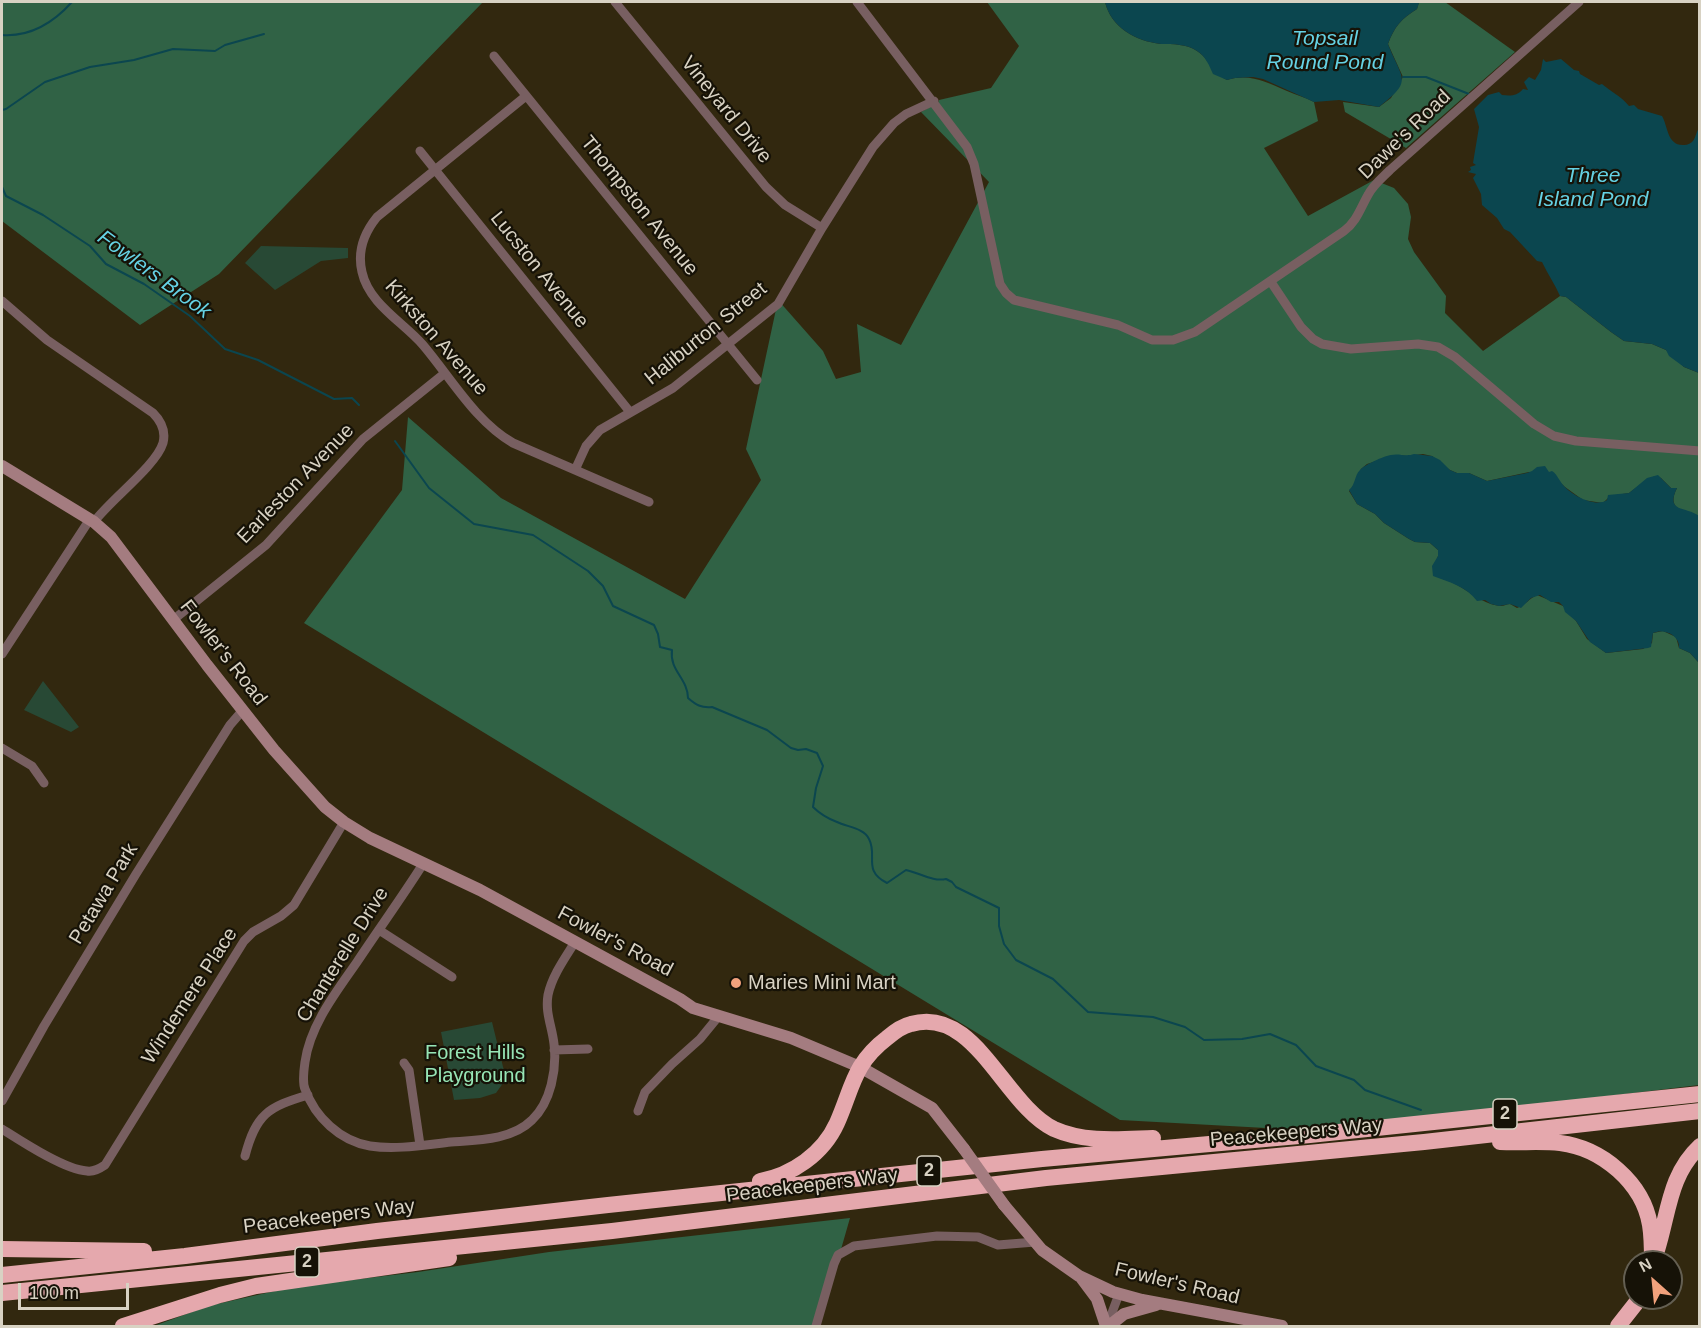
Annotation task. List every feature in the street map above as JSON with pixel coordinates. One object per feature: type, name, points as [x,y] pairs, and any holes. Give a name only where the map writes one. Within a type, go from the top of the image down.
[{"type":"highway","points":[[608,1205],[764,1180],[780,1176],[796,1167],[810,1158],[830,1134],[837,1122],[852,1080],[882,1041],[909,1024],[922,1022],[936,1022],[965,1036],[1029,1112],[1063,1132],[1087,1138],[1111,1140],[1203,1137],[1251,1139]]},
{"type":"highway","name":"Peacekeepers Way","points":[[2,1275],[608,1205],[1030,1160],[1310,1135],[1700,1094]]},
{"type":"highway","name":"Peacekeepers Way","points":[[2,1293],[612,1230],[1058,1177],[1424,1142],[1700,1111]]},
{"type":"highway","points":[[1424,1142],[1560,1143],[1595,1154],[1611,1164],[1636,1190],[1650,1223],[1652,1250]]},
{"type":"highway","points":[[1656,1250],[1678,1174],[1688,1157],[1700,1146]]},
{"type":"highway","points":[[123,1326],[256,1286],[533,1246],[612,1230]]},
{"type":"highway","points":[[2,1249],[155,1251],[241,1249]]},
{"type":"highway","points":[[1618,1326],[1631,1310]]},
{"type":"street","name":"Vineyard Drive","points":[[615,2],[766,187],[785,205],[822,228]]},
{"type":"street","points":[[857,2],[934,101]]},
{"type":"street","name":"Dawe's Road","points":[[934,101],[967,147],[974,164],[999,278],[1006,293],[1014,300],[1118,325],[1143,337],[1162,341],[1173,340],[1195,332],[1353,224],[1368,195],[1390,170],[1579,2]]},
{"type":"street","name":"Thompston Avenue","points":[[494,56],[757,380]]},
{"type":"street","name":"Kirkston Avenue","points":[[526,96],[387,209],[369,227],[363,238],[360,261],[362,273],[373,296],[422,344],[488,424],[504,438],[649,502]]},
{"type":"street","name":"Haliburton Street","points":[[575,470],[594,434],[673,388],[778,304],[822,228],[862,164],[884,134],[906,114],[934,101]]},
{"type":"street","name":"Lucston Avenue","points":[[420,151],[630,412]]},
{"type":"street","points":[[1271,282],[1301,327],[1322,344],[1352,349],[1418,345],[1438,347],[1455,357],[1534,424],[1554,436],[1576,441],[1700,451]]},
{"type":"street","points":[[2,301],[47,340],[153,413],[162,426],[164,441],[156,455],[92,521],[2,654]]},
{"type":"street","name":"Earleston Avenue","points":[[173,620],[266,545],[350,451],[445,373]]},
{"type":"street","name":"Fowler's Road","points":[[2,466],[92,521],[115,541],[173,620],[298,779],[325,807],[344,822],[423,864],[480,890],[693,1008],[791,1038],[860,1067],[932,1108],[1004,1205],[1035,1242],[1042,1250],[1079,1276],[1119,1294],[1282,1326]]},
{"type":"street","name":"Petawa Park","points":[[2,1101],[44,1026],[136,874],[230,725],[243,710]]},
{"type":"street","points":[[2,748],[32,766],[44,783]]},
{"type":"street","name":"Windemere Place","points":[[2,1129],[83,1171],[97,1170],[105,1165],[244,941],[253,932],[281,916],[294,905],[344,822]]},
{"type":"street","name":"Chanterelle Drive","points":[[423,864],[336,992],[313,1033],[305,1061],[304,1087],[316,1113],[337,1134],[368,1146],[400,1147],[478,1140],[512,1134],[533,1120],[548,1096],[553,1069],[554,1050],[547,1018],[549,994],[559,969],[575,942]]},
{"type":"street","points":[[379,930],[452,977]]},
{"type":"street","points":[[638,1111],[645,1092],[700,1039],[718,1017]]},
{"type":"street","points":[[554,1050],[588,1049]]},
{"type":"street","points":[[404,1063],[410,1070],[420,1145]]},
{"type":"street","points":[[245,1156],[249,1140],[268,1110],[308,1095]]},
{"type":"street","points":[[816,1326],[834,1264],[838,1255],[846,1249],[866,1244],[937,1236],[978,1238],[998,1245],[1035,1242]]},
{"type":"street","points":[[1079,1276],[1096,1299],[1107,1326]]},
{"type":"street","points":[[1107,1326],[1119,1294]]},
{"type":"street","points":[[1107,1326],[1125,1314],[1162,1304]]},
{"type":"green space","points":[[2,2],[483,2],[219,274],[140,325],[2,221]]},
{"type":"green space","points":[[987,2],[1105,2],[1113,19],[1133,36],[1161,44],[1189,47],[1202,54],[1217,73],[1227,80],[1251,78],[1272,84],[1314,102],[1318,121],[1264,148],[1308,216],[1374,180],[1394,188],[1408,204],[1411,217],[1408,239],[1414,252],[1446,296],[1445,313],[1483,351],[1560,296],[1566,297],[1624,341],[1652,344],[1666,350],[1684,367],[1699,373],[1699,516],[1678,508],[1674,501],[1677,488],[1671,488],[1661,478],[1655,476],[1629,493],[1610,496],[1603,503],[1583,500],[1549,472],[1529,472],[1487,481],[1469,473],[1457,473],[1432,456],[1423,454],[1396,455],[1367,464],[1361,469],[1355,484],[1349,491],[1357,504],[1375,514],[1384,523],[1415,542],[1430,543],[1438,550],[1435,564],[1443,579],[1486,602],[1501,606],[1510,604],[1517,608],[1537,595],[1563,606],[1587,639],[1606,653],[1643,649],[1652,643],[1653,633],[1663,631],[1676,637],[1679,648],[1690,653],[1699,663],[1699,1085],[1437,1117],[1284,1129],[1120,1120],[304,623],[402,490],[408,417],[501,498],[685,599],[761,480],[746,449],[778,300],[823,351],[836,379],[861,372],[857,324],[901,345],[989,182],[921,112],[938,103],[939,100],[991,88],[1019,46]]},
{"type":"green space","points":[[1419,2],[1445,2],[1515,52],[1406,148],[1345,112],[1343,102],[1379,107],[1391,98],[1403,77],[1388,44],[1396,28],[1417,9]]},
{"type":"green space","points":[[261,246],[348,248],[348,258],[321,261],[275,290],[245,263]]},
{"type":"green space","points":[[43,681],[79,727],[71,732],[24,710]]},
{"type":"green space","name":"Forest Hills Playground","points":[[492,1022],[506,1079],[496,1093],[480,1098],[454,1100],[441,1032]]},
{"type":"green space","points":[[850,1218],[819,1326],[154,1326],[208,1306],[293,1287],[418,1272],[549,1252]]},
{"type":"water","name":"Topsail Round Pond","points":[[1105,2],[1419,3],[1417,9],[1399,24],[1388,44],[1402,79],[1397,91],[1379,107],[1339,100],[1314,102],[1263,79],[1253,77],[1227,80],[1213,74],[1209,64],[1200,53],[1189,47],[1161,44],[1133,36],[1113,19]]},
{"type":"water","name":"Three Island Pond","points":[[1543,59],[1546,62],[1561,59],[1580,74],[1599,85],[1602,84],[1629,106],[1634,105],[1638,109],[1662,116],[1671,139],[1678,144],[1685,145],[1691,142],[1699,128],[1699,373],[1684,367],[1669,356],[1666,350],[1652,344],[1624,341],[1566,297],[1560,296],[1542,262],[1537,261],[1482,205],[1481,194],[1473,178],[1476,174],[1468,172],[1471,170],[1470,167],[1476,165],[1473,163],[1479,127],[1474,109],[1488,95],[1499,92],[1502,95],[1511,95],[1523,89],[1528,90],[1524,82],[1529,77],[1535,80],[1541,70]]},
{"type":"water","points":[[1391,455],[1432,456],[1450,470],[1457,473],[1469,473],[1487,481],[1527,473],[1537,467],[1545,466],[1572,493],[1596,502],[1607,500],[1608,495],[1629,493],[1647,478],[1658,475],[1671,488],[1677,488],[1674,496],[1675,505],[1699,516],[1699,663],[1690,653],[1679,648],[1679,643],[1674,636],[1662,631],[1653,633],[1651,647],[1606,653],[1590,642],[1559,602],[1551,602],[1540,595],[1531,598],[1521,608],[1510,604],[1499,606],[1485,600],[1477,601],[1463,589],[1433,576],[1432,566],[1438,556],[1438,550],[1430,543],[1415,542],[1409,539],[1384,523],[1375,514],[1357,504],[1349,490],[1358,472],[1370,463]]},
{"type":"waterway","points":[[2,35],[22,34],[41,27],[72,2]]},
{"type":"waterway","points":[[2,110],[45,82],[90,67],[134,60],[173,49],[215,51],[225,45],[264,34]]},
{"type":"waterway","points":[[1403,77],[1426,77],[1469,94]]},
{"type":"waterway","name":"Fowlers Brook","points":[[2,187],[6,196],[43,215],[90,246],[106,264],[144,284],[190,316],[225,349],[258,360],[334,399],[352,398],[359,405]]},
{"type":"waterway","name":"Fowlers Brook","points":[[395,441],[429,488],[474,524],[533,535],[588,571],[603,586],[613,606],[654,625],[660,647],[672,650],[673,663],[685,685],[688,698],[702,706],[712,707],[767,730],[791,748],[806,749],[817,753],[823,766],[813,807],[821,814],[867,835],[871,845],[873,868],[879,878],[887,883],[906,870],[931,878],[946,879],[956,887],[999,908],[999,926],[1004,944],[1016,960],[1053,979],[1088,1012],[1153,1017],[1185,1027],[1204,1040],[1242,1039],[1270,1034],[1296,1045],[1316,1066],[1354,1080],[1365,1090],[1421,1110]]},
{"type":"place","name":"Maries Mini Mart","points":[[736,983]]}]
